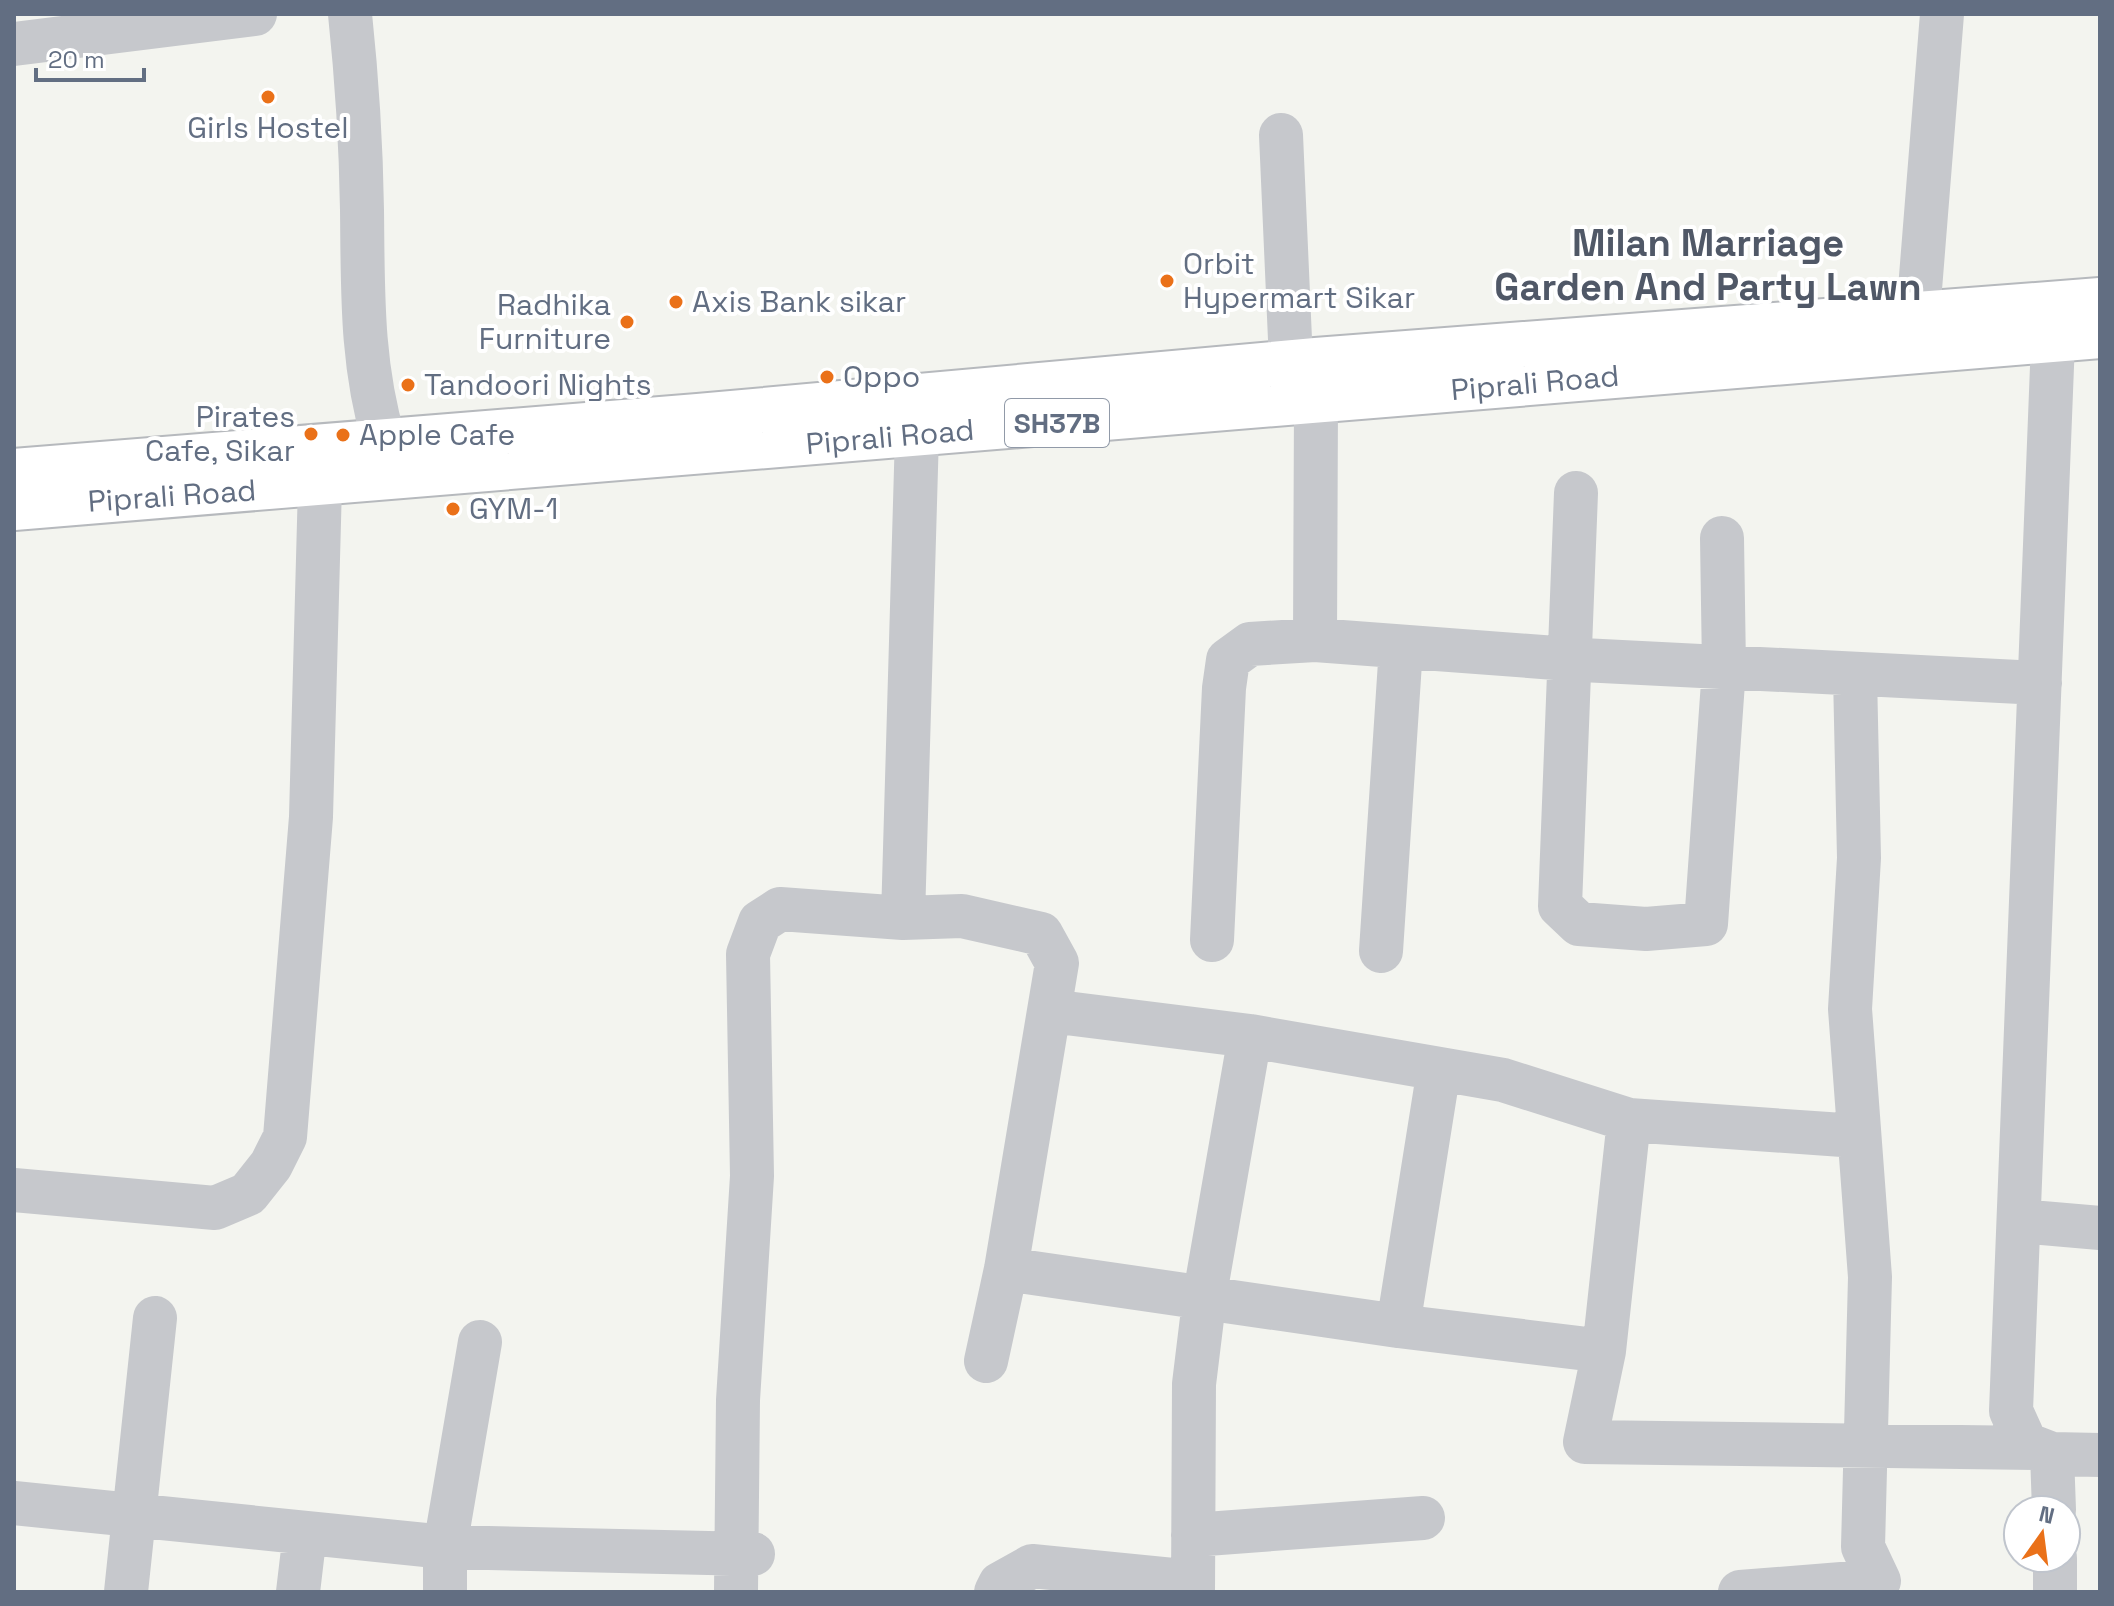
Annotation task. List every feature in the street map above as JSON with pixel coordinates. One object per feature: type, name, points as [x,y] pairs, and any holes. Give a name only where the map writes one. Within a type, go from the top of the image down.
[{"type":"main road","points":[[14,471],[1291,362],[2100,300]]},
{"type":"main road","name":"Piprali Road","points":[[14,508],[2100,336]]},
{"type":"street","points":[[14,44],[255,14]]},
{"type":"street","points":[[350,14],[360,106],[364,330],[370,393],[384,441]]},
{"type":"street","points":[[1918,314],[1942,14]]},
{"type":"street","points":[[1281,135],[1291,362]]},
{"type":"street","points":[[2044,1451],[2026,1444],[2011,1411],[2053,341]]},
{"type":"street","points":[[1315,640],[1316,403]]},
{"type":"street","points":[[903,918],[917,434]]},
{"type":"street","points":[[14,1190],[215,1208],[248,1194],[271,1165],[285,1137],[311,817],[320,485]]},
{"type":"street","points":[[1576,493],[1567,659],[1560,906],[1579,924],[1646,929],[1706,924],[1724,668],[1722,538]]},
{"type":"street","points":[[1212,940],[1228,660],[1250,644],[1315,640],[1567,659],[2040,683]]},
{"type":"street","points":[[1381,951],[1401,647]]},
{"type":"street","points":[[1740,1592],[1879,1586],[1863,1547],[1870,1277],[1857,1136],[1850,1009],[1859,858],[1855,675]]},
{"type":"street","points":[[14,1503],[445,1547],[741,1567],[738,1400],[752,1176],[748,954],[760,922],[780,909],[903,918],[962,916],[1041,934],[1057,963],[1006,1269],[986,1361]]},
{"type":"street","points":[[1050,1011],[1250,1036],[1503,1080],[1629,1120],[1857,1136]]},
{"type":"street","points":[[996,1592],[1000,1584],[1032,1566],[1193,1587],[1194,1384],[1205,1298],[1250,1036]]},
{"type":"street","points":[[1398,1326],[1439,1069]]},
{"type":"street","points":[[1629,1120],[1604,1351],[1585,1442],[1864,1446],[2100,1455]]},
{"type":"street","points":[[2019,1221],[2100,1228]]},
{"type":"street","points":[[1006,1269],[1398,1326],[1604,1351]]},
{"type":"street","points":[[126,1592],[155,1318]]},
{"type":"street","points":[[445,1592],[445,1547],[480,1342]]},
{"type":"street","points":[[2044,1451],[2051,1494]]},
{"type":"street","points":[[1193,1535],[1423,1518]]},
{"type":"street","points":[[298,1592],[305,1533]]},
{"type":"place","name":"Girls Hostel","points":[[268,97]]},
{"type":"place","name":"Orbit Hypermart Sikar","points":[[1167,281]]},
{"type":"place","name":"Axis Bank sikar","points":[[676,302]]},
{"type":"place","name":"Radhika Furniture","points":[[627,322]]},
{"type":"place","name":"Oppo","points":[[827,377]]},
{"type":"place","name":"Tandoori Nights","points":[[408,385]]},
{"type":"place","name":"Pirates Cafe, Sikar","points":[[311,434]]},
{"type":"place","name":"Apple Cafe","points":[[343,435]]},
{"type":"place","name":"GYM-1","points":[[453,509]]},
{"type":"district","name":"Milan Marriage Garden And Party Lawn","points":[[1708,265]]}]
